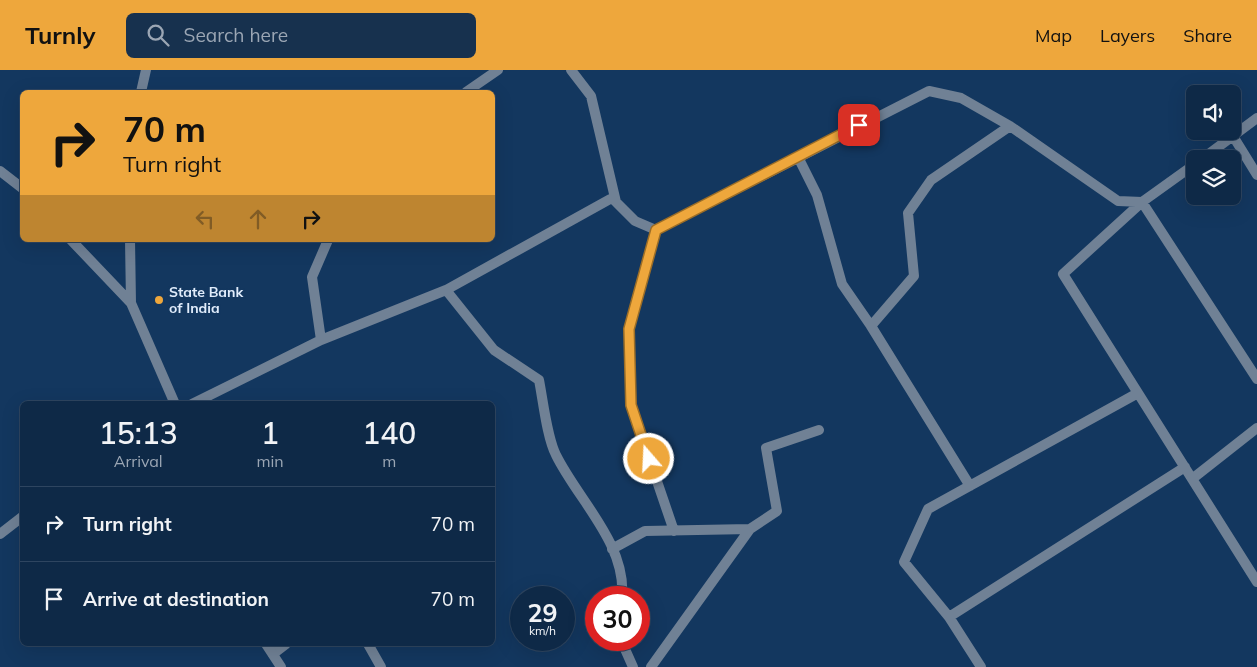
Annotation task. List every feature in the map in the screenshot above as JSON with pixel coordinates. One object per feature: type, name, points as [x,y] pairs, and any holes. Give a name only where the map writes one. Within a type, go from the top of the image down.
[{"type":"street","points":[[141,90],[146,70]]},
{"type":"street","points":[[469,90],[498,70]]},
{"type":"street","points":[[571,70],[591,96],[616,202]]},
{"type":"street","points":[[674,531],[631,405],[629,329],[656,230],[929,90],[961,98],[1010,126],[1118,201],[1142,202]]},
{"type":"street","points":[[1241,130],[1257,118]]},
{"type":"street","points":[[872,326],[914,276],[908,213],[932,180],[1010,126]]},
{"type":"street","points":[[1214,150],[1228,140]]},
{"type":"street","points":[[1235,140],[1257,175]]},
{"type":"street","points":[[798,157],[817,195],[842,284],[872,326],[970,486]]},
{"type":"street","points":[[1186,170],[1142,202],[1063,274],[1257,582]]},
{"type":"street","points":[[0,171],[20,186]]},
{"type":"street","points":[[198,401],[322,340],[446,290],[612,198],[635,221],[656,230]]},
{"type":"street","points":[[1142,202],[1257,379]]},
{"type":"street","points":[[73,242],[130,303],[174,401]]},
{"type":"street","points":[[130,242],[130,303]]},
{"type":"street","points":[[322,340],[312,277],[327,242]]},
{"type":"street","points":[[446,290],[494,350],[539,380],[555,453],[612,549],[624,581],[623,586]]},
{"type":"street","points":[[981,667],[949,617],[904,562],[928,509],[1138,393]]},
{"type":"street","points":[[207,397],[212,401]]},
{"type":"street","points":[[1192,479],[1257,428]]},
{"type":"street","points":[[651,667],[750,529],[777,511],[766,448],[819,430]]},
{"type":"street","points":[[949,617],[1185,467]]},
{"type":"street","points":[[0,534],[20,519]]},
{"type":"street","points":[[612,549],[645,532],[750,529]]},
{"type":"street","points":[[267,646],[281,667]]},
{"type":"street","points":[[273,654],[283,646]]},
{"type":"street","points":[[369,646],[381,667]]},
{"type":"street","points":[[626,651],[633,667]]},
{"type":"place","name":"State Bank of India","points":[[159,300]]},
{"type":"route","points":[[649,459],[631,405],[629,329],[656,230],[675,222],[859,125]]}]
